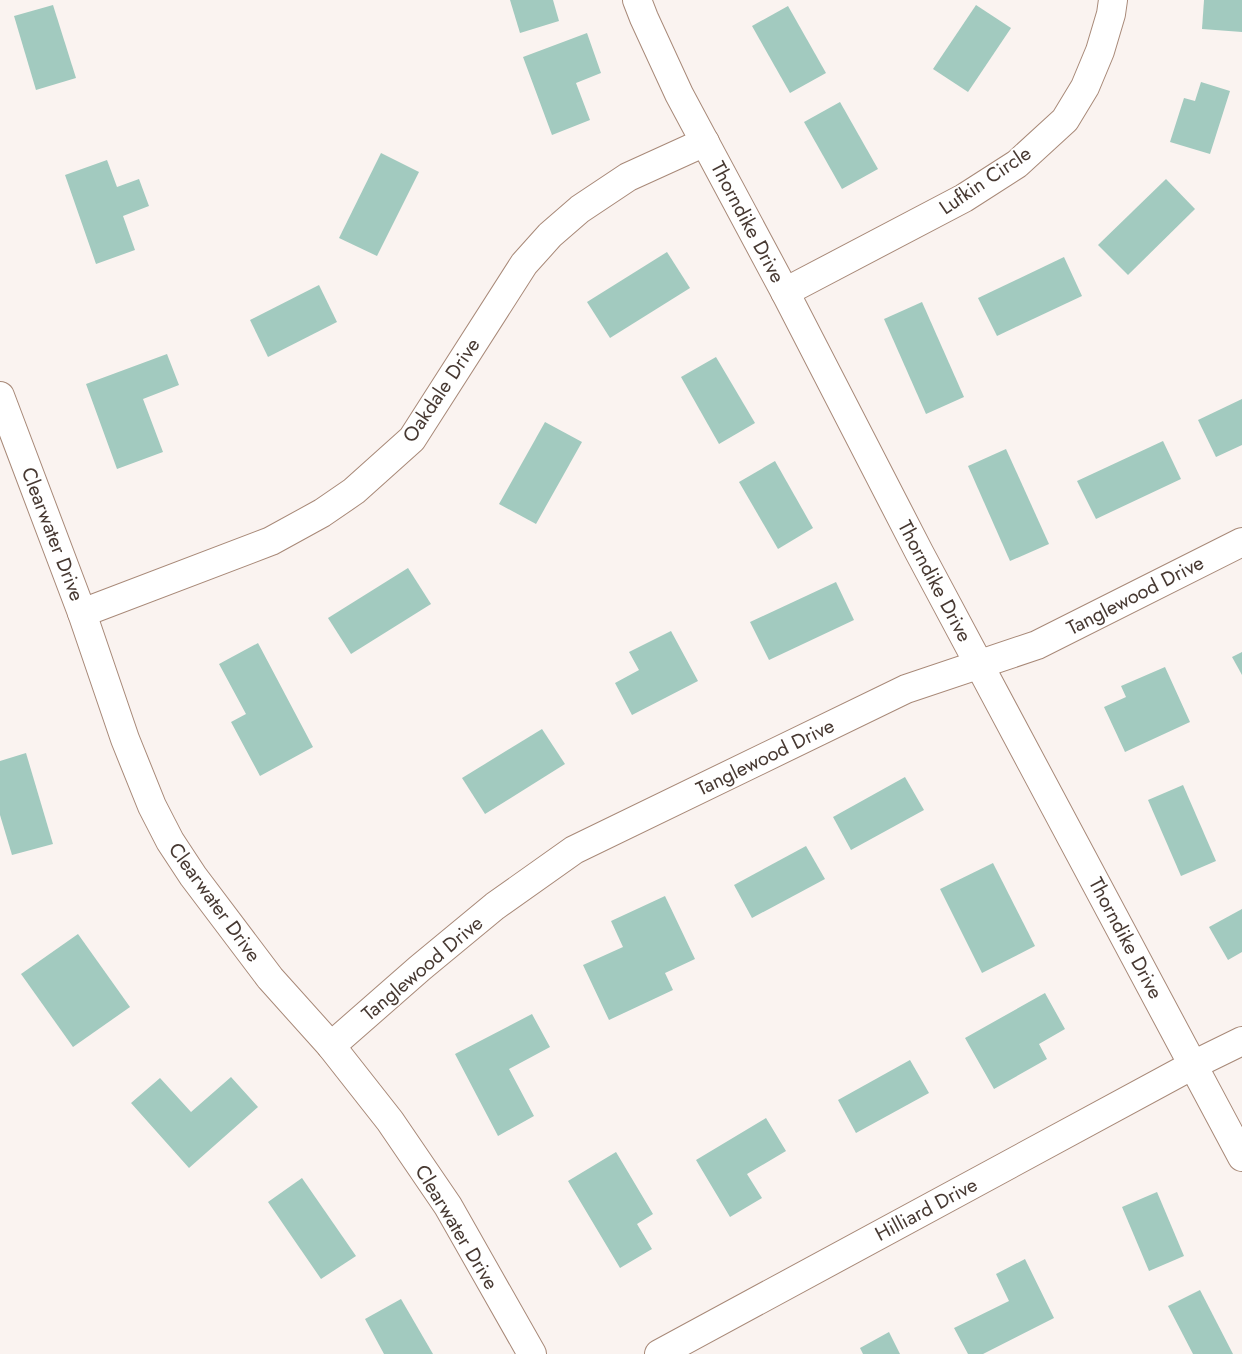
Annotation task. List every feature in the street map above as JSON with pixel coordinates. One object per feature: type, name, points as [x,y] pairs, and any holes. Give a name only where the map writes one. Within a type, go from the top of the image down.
[{"type":"street","name":"Thorndike Drive","points":[[637,0],[680,94],[979,664],[1242,1157]]},
{"type":"street","name":"Lufkin Circle","points":[[785,292],[964,198],[1017,164],[1065,120],[1085,87],[1100,51],[1111,14],[1112,0]]},
{"type":"street","name":"Oakdale Drive","points":[[82,613],[271,541],[322,513],[354,491],[412,439],[524,264],[550,235],[580,209],[628,177],[706,142]]},
{"type":"street","name":"Clearwater Drive","points":[[0,396],[82,613],[125,739],[152,806],[170,841],[193,876],[270,978],[331,1046],[390,1121],[448,1206],[532,1354]]},
{"type":"street","name":"Tanglewood Drive","points":[[331,1046],[420,968],[495,906],[574,850],[906,689],[1037,645],[1242,542]]},
{"type":"street","name":"Hilliard Drive","points":[[659,1354],[1194,1065],[1242,1041]]},
{"type":"building","points":[[510,0],[553,0],[559,21],[520,33]]},
{"type":"building","points":[[1204,0],[1242,0],[1242,32],[1202,29]]},
{"type":"building","points":[[53,5],[76,78],[36,90],[14,16]]},
{"type":"building","points":[[976,5],[1011,28],[968,92],[933,69]]},
{"type":"building","points":[[788,6],[826,73],[790,93],[752,26]]},
{"type":"building","points":[[587,33],[601,73],[576,83],[590,120],[552,135],[523,57]]},
{"type":"building","points":[[1201,82],[1230,91],[1210,154],[1170,142],[1184,98],[1195,101]]},
{"type":"building","points":[[840,102],[878,169],[842,189],[804,122]]},
{"type":"building","points":[[381,153],[419,172],[377,256],[339,238]]},
{"type":"building","points":[[107,160],[117,187],[139,179],[149,206],[123,216],[135,250],[96,264],[65,175]]},
{"type":"building","points":[[1166,179],[1195,209],[1128,275],[1098,245]]},
{"type":"building","points":[[667,252],[690,288],[610,338],[587,302]]},
{"type":"building","points":[[1064,257],[1082,296],[997,336],[978,298]]},
{"type":"building","points":[[319,285],[337,322],[268,357],[250,320]]},
{"type":"building","points":[[922,302],[964,397],[926,414],[884,319]]},
{"type":"building","points":[[167,354],[179,385],[143,399],[163,452],[117,469],[86,384]]},
{"type":"building","points":[[716,357],[755,423],[719,444],[681,377]]},
{"type":"building","points":[[1242,399],[1242,445],[1216,457],[1198,420]]},
{"type":"building","points":[[545,422],[582,442],[536,524],[499,504]]},
{"type":"building","points":[[1163,441],[1181,479],[1096,519],[1077,481]]},
{"type":"building","points":[[1006,449],[1049,544],[1010,561],[968,466]]},
{"type":"building","points":[[775,461],[813,528],[778,549],[739,482]]},
{"type":"building","points":[[408,568],[431,604],[351,654],[328,618]]},
{"type":"building","points":[[836,582],[854,620],[769,660],[750,622]]},
{"type":"building","points":[[671,631],[698,681],[632,715],[615,683],[639,670],[629,652]]},
{"type":"building","points":[[258,643],[313,747],[260,776],[231,722],[246,714],[219,664]]},
{"type":"building","points":[[1242,652],[1242,675],[1232,657]]},
{"type":"building","points":[[1165,667],[1190,722],[1125,752],[1104,707],[1126,697],[1121,686]]},
{"type":"building","points":[[542,729],[565,764],[485,814],[462,778]]},
{"type":"building","points":[[26,753],[53,844],[12,855],[0,815],[0,761]]},
{"type":"building","points":[[905,777],[924,810],[851,850],[833,817]]},
{"type":"building","points":[[1183,785],[1216,861],[1181,876],[1148,800]]},
{"type":"building","points":[[806,846],[825,879],[752,918],[734,885]]},
{"type":"building","points":[[993,863],[1035,946],[982,973],[940,889]]},
{"type":"building","points":[[665,896],[695,959],[665,973],[673,990],[609,1020],[583,965],[623,947],[611,921]]},
{"type":"building","points":[[1242,909],[1242,952],[1228,960],[1209,927]]},
{"type":"building","points":[[78,934],[130,1007],[73,1047],[21,974]]},
{"type":"building","points":[[1045,993],[1065,1029],[1039,1044],[1047,1059],[994,1089],[965,1038]]},
{"type":"building","points":[[532,1014],[550,1047],[509,1069],[534,1116],[498,1136],[455,1054]]},
{"type":"building","points":[[910,1060],[929,1093],[856,1133],[838,1100]]},
{"type":"building","points":[[231,1077],[258,1107],[189,1168],[131,1103],[160,1078],[191,1112]]},
{"type":"building","points":[[766,1118],[786,1151],[747,1174],[762,1198],[730,1217],[696,1160]]},
{"type":"building","points":[[616,1152],[653,1214],[637,1224],[652,1249],[620,1268],[568,1181]]},
{"type":"building","points":[[302,1178],[356,1256],[321,1279],[268,1202]]},
{"type":"building","points":[[1157,1192],[1184,1256],[1149,1271],[1122,1207]]},
{"type":"building","points":[[1025,1259],[1054,1318],[983,1354],[968,1354],[954,1328],[1009,1301],[996,1274]]},
{"type":"building","points":[[1200,1290],[1233,1354],[1193,1354],[1168,1306]]},
{"type":"building","points":[[401,1299],[433,1354],[384,1354],[365,1319]]},
{"type":"building","points":[[889,1332],[900,1354],[863,1354],[860,1348]]}]
